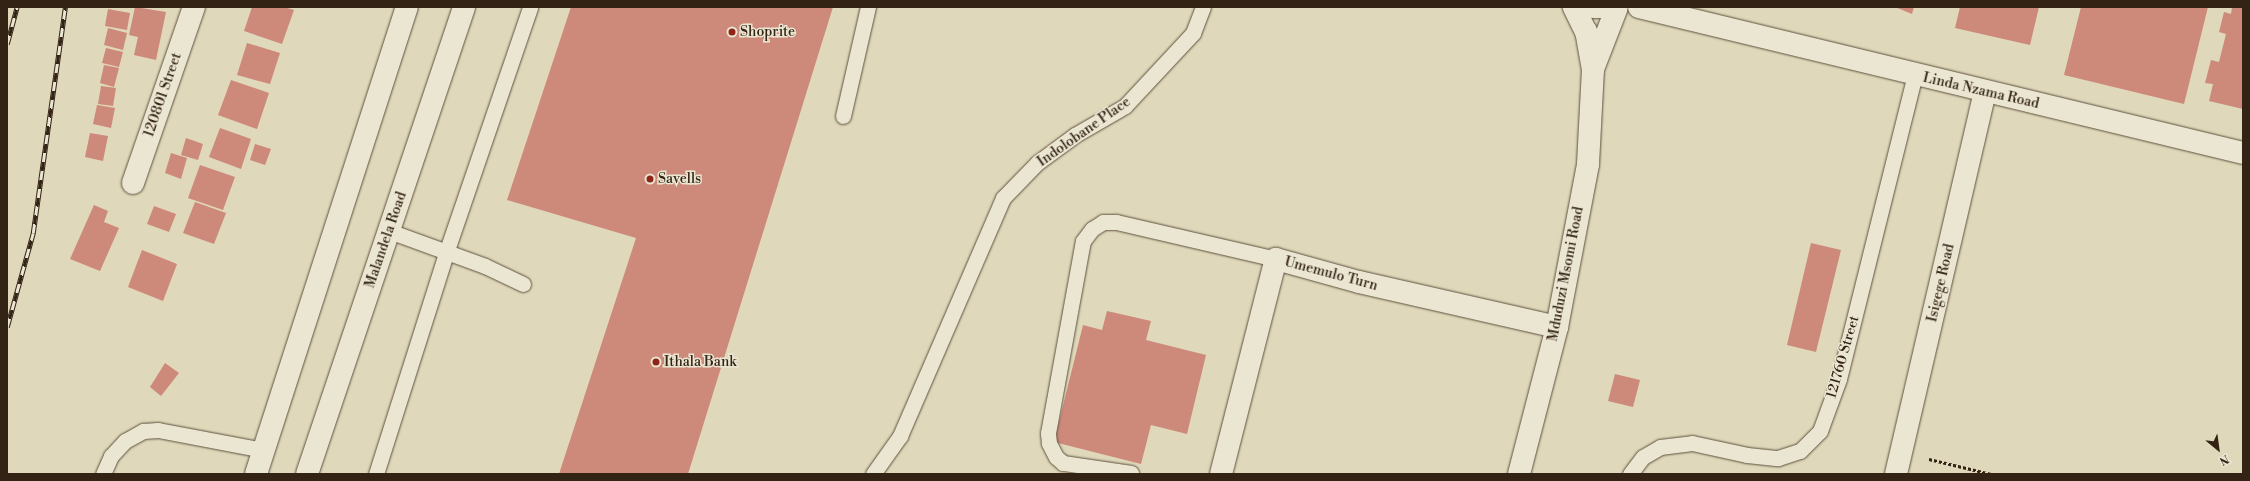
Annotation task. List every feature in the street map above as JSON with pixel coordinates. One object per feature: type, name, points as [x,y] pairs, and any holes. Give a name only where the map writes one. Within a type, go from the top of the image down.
[{"type":"street","name":"120801 Street","points":[[133,183],[194,7]]},
{"type":"street","points":[[256,474],[407,7]]},
{"type":"street","name":"Malandela Road","points":[[307,474],[464,7]]},
{"type":"street","name":"Mduduzi Msomi Road","points":[[1519,474],[1557,327],[1588,164],[1593,70],[1586,32],[1574,7]]},
{"type":"street","points":[[1592,7],[1612,7]]},
{"type":"street","name":"Mduduzi Msomi Road","points":[[1593,70],[1617,7]]},
{"type":"street","name":"Linda Nzama Road","points":[[1639,7],[1718,28],[2243,154]]},
{"type":"street","points":[[1697,7],[1718,28]]},
{"type":"street","name":"Isigege Road","points":[[1896,474],[1985,92]]},
{"type":"street","name":"Umemulo Turn","points":[[1221,474],[1276,259],[1359,282],[1557,327]]},
{"type":"lane","points":[[376,474],[446,252],[530,7]]},
{"type":"lane","points":[[843,116],[868,7]]},
{"type":"lane","name":"Indolobane Place","points":[[873,474],[900,436],[1003,198],[1037,163],[1075,135],[1125,106],[1193,32],[1203,7]]},
{"type":"lane","name":"121760 Street","points":[[1630,474],[1643,457],[1660,447],[1676,443],[1778,458],[1800,451],[1820,431],[1839,379],[1915,75]]},
{"type":"lane","points":[[1130,473],[1063,463],[1056,457],[1050,443],[1048,433],[1083,241],[1092,229],[1103,222],[1116,222],[1276,259]]},
{"type":"lane","points":[[389,231],[485,266],[523,284]]},
{"type":"lane","points":[[103,474],[112,456],[120,446],[143,432],[158,430],[264,450]]},
{"type":"path","points":[[1901,451],[1991,474]]},
{"type":"building","points":[[135,7],[166,12],[156,60],[134,55],[138,37],[129,35]]},
{"type":"building","points":[[252,7],[284,7],[294,10],[282,44],[244,31]]},
{"type":"building","points":[[571,7],[833,7],[688,474],[559,474],[636,238],[507,200]]},
{"type":"building","points":[[1895,7],[1914,7],[1912,14]]},
{"type":"building","points":[[1960,7],[2039,7],[2030,45],[1955,28]]},
{"type":"building","points":[[2081,7],[2208,7],[2184,104],[2064,75]]},
{"type":"building","points":[[2232,7],[2243,7],[2243,109],[2209,101],[2213,84],[2205,83],[2211,60],[2219,62],[2226,34],[2219,32],[2224,12],[2231,14]]},
{"type":"building","points":[[108,9],[130,13],[127,30],[105,26]]},
{"type":"building","points":[[108,28],[127,33],[123,50],[104,45]]},
{"type":"building","points":[[247,43],[280,53],[270,84],[237,75]]},
{"type":"building","points":[[106,48],[123,52],[119,67],[102,63]]},
{"type":"building","points":[[104,65],[119,68],[114,87],[100,83]]},
{"type":"building","points":[[231,80],[269,93],[257,129],[218,115]]},
{"type":"building","points":[[101,86],[116,88],[113,106],[98,104]]},
{"type":"building","points":[[97,105],[115,108],[111,128],[93,124]]},
{"type":"building","points":[[220,128],[251,139],[241,169],[209,157]]},
{"type":"building","points":[[90,133],[108,136],[103,161],[85,157]]},
{"type":"building","points":[[186,138],[203,144],[198,160],[181,155]]},
{"type":"building","points":[[255,144],[271,149],[265,165],[250,160]]},
{"type":"building","points":[[171,153],[187,158],[181,179],[165,173]]},
{"type":"building","points":[[200,165],[235,177],[223,210],[188,198]]},
{"type":"building","points":[[195,202],[226,213],[214,244],[183,233]]},
{"type":"building","points":[[94,205],[108,211],[104,222],[119,228],[100,271],[70,259]]},
{"type":"building","points":[[154,206],[176,214],[169,232],[147,224]]},
{"type":"building","points":[[1811,243],[1841,250],[1816,352],[1787,345]]},
{"type":"building","points":[[142,250],[177,264],[163,301],[128,287]]},
{"type":"building","points":[[1107,311],[1151,321],[1146,340],[1206,355],[1187,434],[1151,425],[1141,464],[1054,442],[1083,325],[1102,330]]},
{"type":"building","points":[[165,363],[179,373],[161,396],[150,387]]},
{"type":"building","points":[[1615,374],[1640,380],[1633,407],[1608,401]]},
{"type":"railway","points":[[7,44],[17,7]]},
{"type":"railway","points":[[7,327],[33,233],[65,7]]},
{"type":"place","name":"Shoprite","points":[[732,32]]},
{"type":"place","name":"Savells","points":[[650,179]]},
{"type":"place","name":"Ithala Bank","points":[[656,362]]}]
